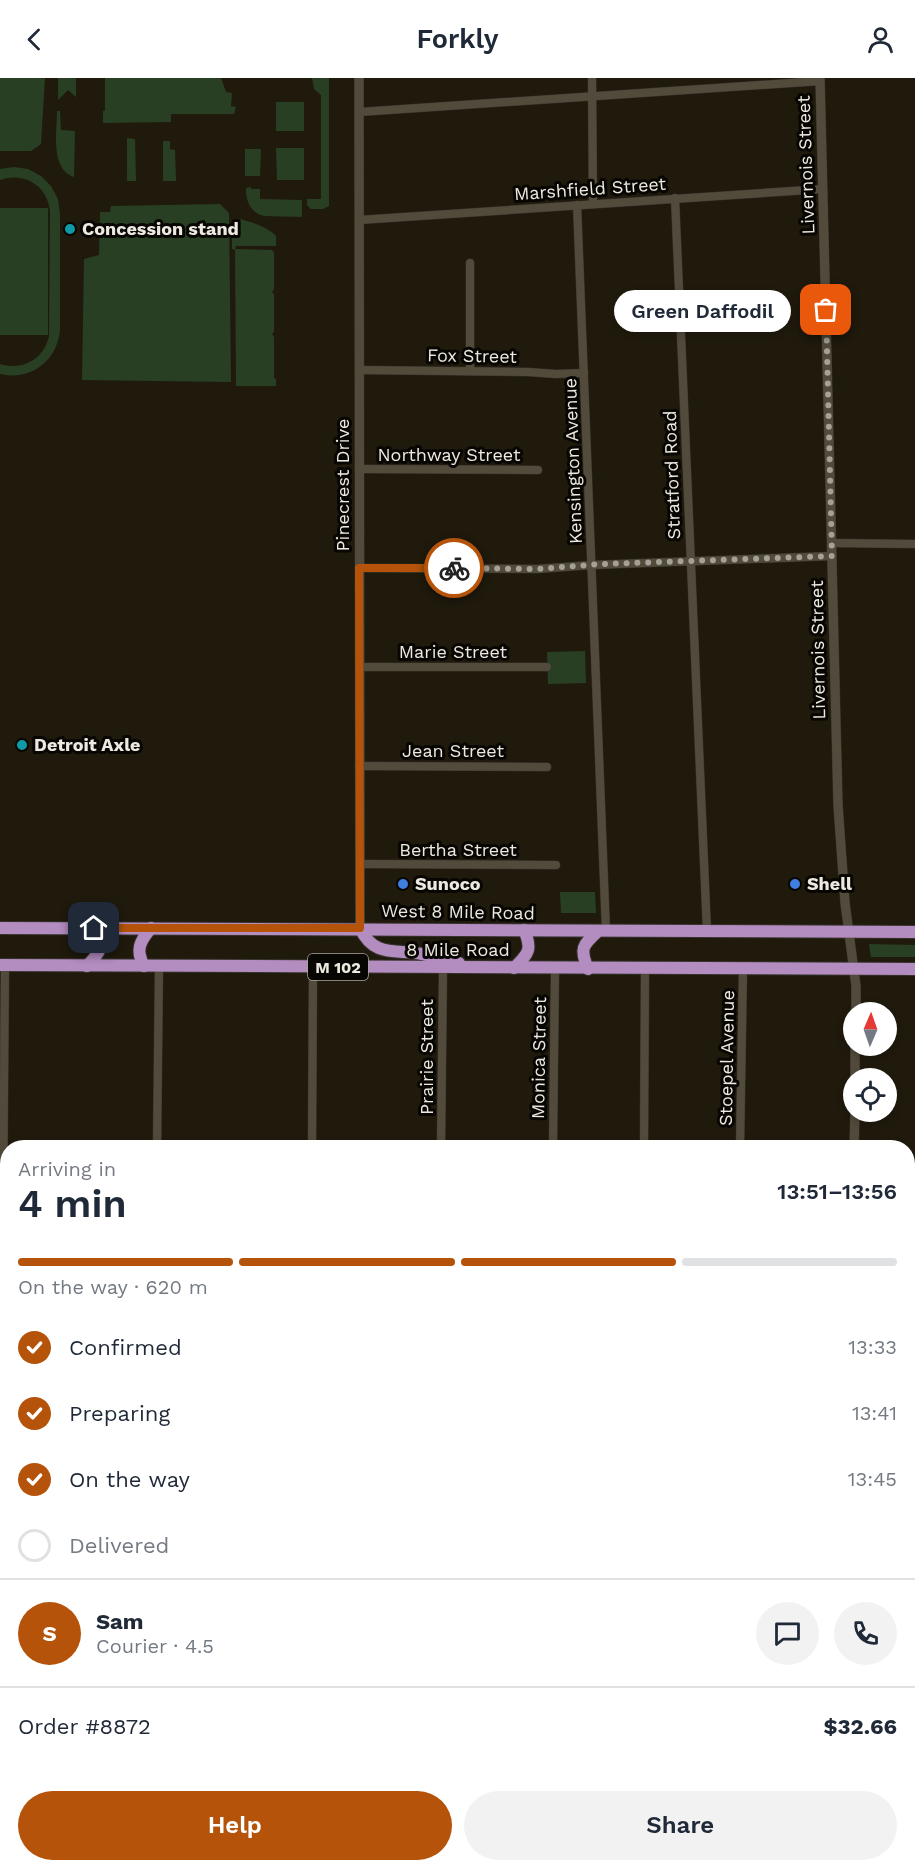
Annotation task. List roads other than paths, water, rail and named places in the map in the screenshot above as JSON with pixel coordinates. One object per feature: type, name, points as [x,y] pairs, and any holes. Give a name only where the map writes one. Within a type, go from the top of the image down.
[{"type":"highway","name":"West 8 Mile Road","points":[[0,928],[915,932]]},
{"type":"highway","points":[[87,966],[96,957],[101,946],[100,936],[94,928]]},
{"type":"highway","points":[[144,966],[140,960],[138,948],[151,928]]},
{"type":"highway","points":[[360,928],[369,942],[386,951],[420,953],[480,968]]},
{"type":"highway","points":[[514,968],[529,950],[529,941],[524,930]]},
{"type":"highway","points":[[588,969],[582,950],[589,940],[602,931]]},
{"type":"highway","name":"8 Mile Road","points":[[2,966],[915,969]]},
{"type":"street","name":"Pinecrest Drive","points":[[359,78],[360,928]]},
{"type":"street","points":[[592,78],[593,204]]},
{"type":"street","points":[[359,112],[820,80]]},
{"type":"street","name":"Livernois Street","points":[[820,80],[838,805],[848,932],[856,986],[855,1002]]},
{"type":"street","name":"Marshfield Street","points":[[359,220],[823,189]]},
{"type":"street","name":"Stratford Road","points":[[675,198],[707,931]]},
{"type":"street","name":"Kensington Avenue","points":[[577,205],[592,565],[602,931]]},
{"type":"street","points":[[470,263],[470,371]]},
{"type":"street","name":"Fox Street","points":[[359,370],[584,373]]},
{"type":"street","name":"Northway Street","points":[[359,469],[538,470]]},
{"type":"street","points":[[832,543],[915,544]]},
{"type":"street","points":[[359,568],[537,569],[832,556]]},
{"type":"street","name":"Marie Street","points":[[360,667],[547,667]]},
{"type":"street","name":"Jean Street","points":[[359,766],[547,767]]},
{"type":"street","name":"Bertha Street","points":[[360,864],[555,865]]},
{"type":"street","points":[[2,966],[3,1140]]},
{"type":"street","points":[[157,1140],[159,966]]},
{"type":"street","points":[[312,1140],[313,967]]},
{"type":"street","name":"Prairie Street","points":[[441,1140],[442,968]]},
{"type":"street","name":"Monica Street","points":[[553,1140],[555,969]]},
{"type":"street","points":[[644,1140],[645,969]]},
{"type":"street","name":"Stoepel Avenue","points":[[740,1140],[743,969]]},
{"type":"street","points":[[854,1140],[855,1122]]},
{"type":"place","name":"Concession stand","points":[[70,229]]},
{"type":"place","name":"Green Daffodil","points":[[826,310]]},
{"type":"place","name":"Detroit Axle","points":[[22,745]]},
{"type":"place","name":"Sunoco","points":[[403,884]]},
{"type":"place","name":"Shell","points":[[795,884]]}]
